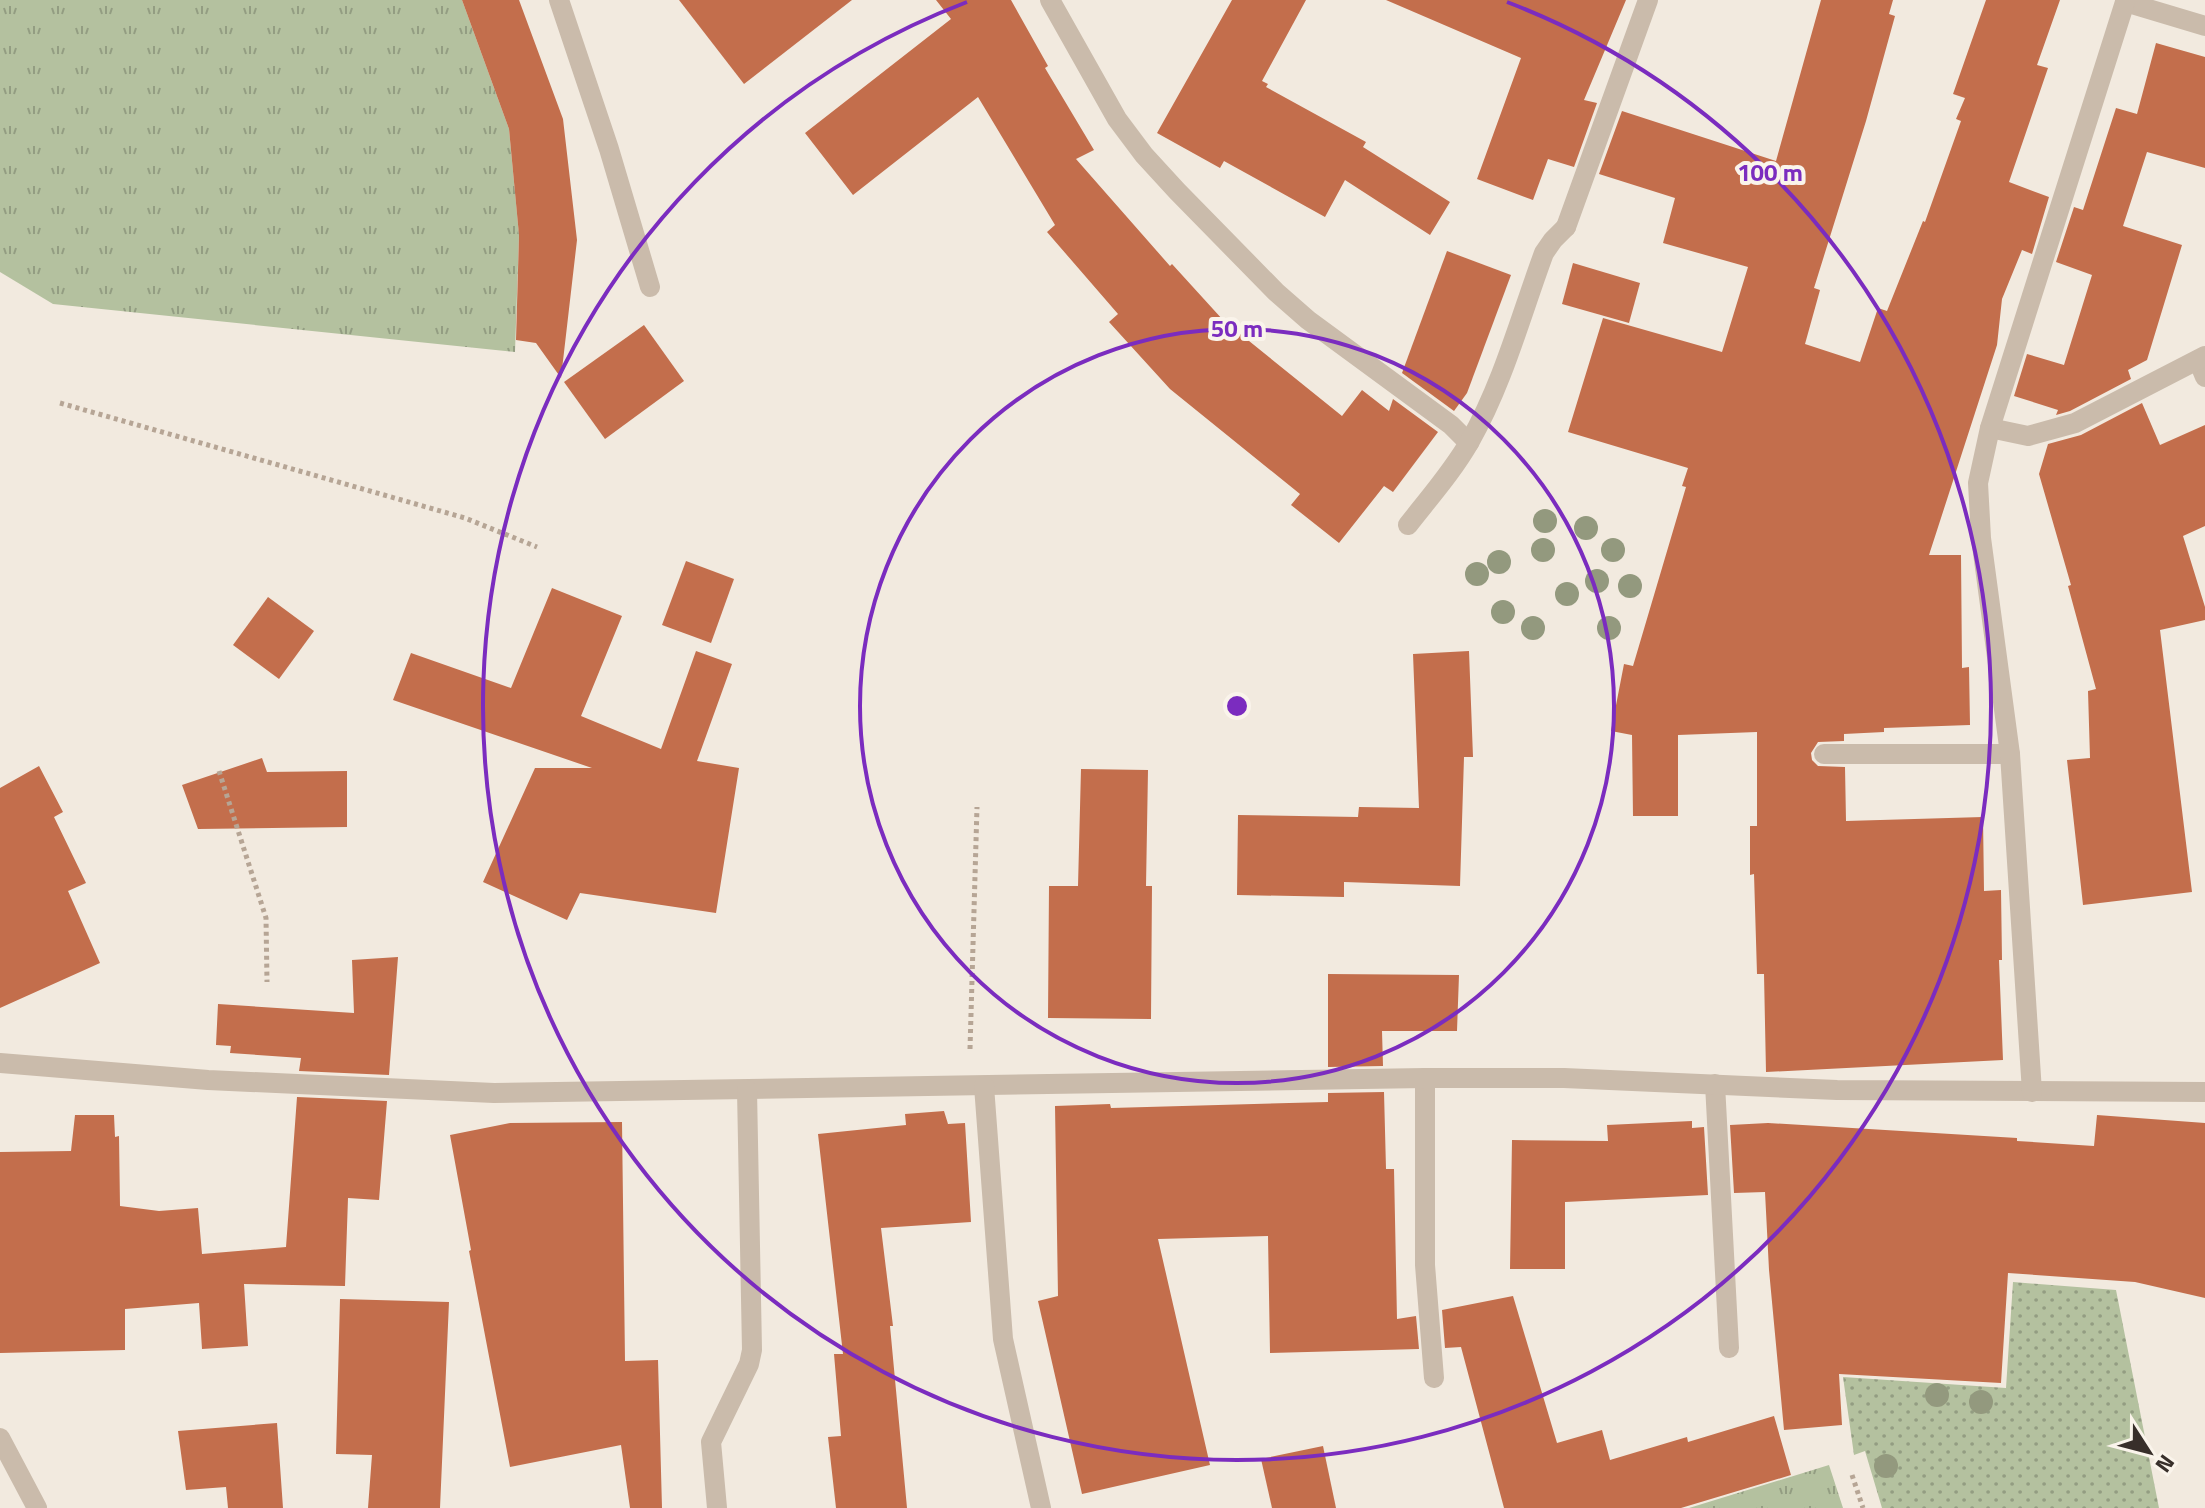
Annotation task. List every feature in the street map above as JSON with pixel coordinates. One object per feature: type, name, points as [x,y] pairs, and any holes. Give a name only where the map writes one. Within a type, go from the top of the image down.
[{"type":"street","points":[[559,0],[609,149],[650,287]]},
{"type":"street","points":[[1050,0],[1117,119],[1177,191],[1276,292],[1308,320],[1451,425],[1469,443]]},
{"type":"street","points":[[1408,525],[1448,475],[1489,405],[1544,253],[1566,227],[1648,0]]},
{"type":"street","points":[[2032,1092],[2010,754],[1981,538],[1978,483],[1990,428],[2125,2],[2205,26]]},
{"type":"street","points":[[1990,428],[2028,436],[2075,423],[2203,365]]},
{"type":"street","points":[[1824,754],[2010,754]]},
{"type":"street","points":[[0,1063],[208,1080],[417,1091],[567,1093],[1425,1078],[1564,1078],[1837,1090],[2205,1092]]},
{"type":"street","points":[[1425,1078],[1425,1265],[1434,1378]]},
{"type":"street","points":[[1715,1084],[1729,1348]]},
{"type":"street","points":[[976,1086],[1003,1339],[1041,1508]]},
{"type":"street","points":[[717,1508],[711,1442],[749,1364],[752,1350],[747,1090]]},
{"type":"street","points":[[2,1444],[37,1508]]},
{"type":"path","points":[[60,403],[465,518],[537,547]]},
{"type":"path","points":[[219,771],[266,918],[267,982]]},
{"type":"path","points":[[976,1086],[977,807]]},
{"type":"path","points":[[1852,1475],[1863,1508]]},
{"type":"green space","points":[[0,0],[462,0],[509,129],[519,235],[515,352],[53,304],[0,272]]},
{"type":"green space","points":[[2013,1282],[2116,1290],[2159,1508],[1882,1508],[1865,1451],[1854,1455],[1843,1377],[2006,1388]]},
{"type":"green space","points":[[1829,1465],[1843,1508],[1689,1508]]},
{"type":"building","points":[[462,0],[519,0],[563,119],[577,240],[561,378],[536,343],[516,340],[519,235],[509,129]]},
{"type":"building","points":[[679,0],[852,0],[744,84]]},
{"type":"building","points":[[936,0],[1011,0],[1048,66],[1045,68],[1094,150],[1076,159],[1170,266],[1172,264],[1223,320],[1342,416],[1362,390],[1389,411],[1393,399],[1438,432],[1393,492],[1384,486],[1339,543],[1291,505],[1300,494],[1170,389],[1109,322],[1118,314],[1047,232],[1055,225],[978,97],[853,195],[805,133],[951,19]]},
{"type":"building","points":[[1232,0],[1306,0],[1262,81],[1268,84],[1266,87],[1366,142],[1363,147],[1450,202],[1430,235],[1345,180],[1325,217],[1224,161],[1220,168],[1157,133]]},
{"type":"building","points":[[1386,0],[1626,0],[1584,100],[1597,103],[1574,167],[1548,159],[1533,200],[1477,179],[1521,58]]},
{"type":"building","points":[[1821,0],[1893,0],[1889,14],[1895,16],[1814,288],[1820,290],[1805,344],[1860,362],[1878,308],[1887,311],[1925,222],[1961,121],[1956,119],[1965,98],[1953,94],[1986,0],[2060,0],[2037,65],[2048,68],[2009,182],[2049,197],[2032,254],[2022,250],[2002,299],[1997,345],[1929,555],[1961,555],[1962,668],[1969,667],[1970,725],[1884,728],[1884,732],[1844,734],[1844,741],[1818,742],[1811,753],[1812,760],[1818,766],[1845,767],[1846,821],[1983,817],[1984,891],[2001,890],[2002,960],[1999,960],[2003,1060],[1766,1072],[1764,974],[1757,974],[1754,874],[1750,875],[1750,826],[1757,826],[1757,732],[1678,735],[1678,816],[1633,816],[1632,735],[1611,731],[1624,664],[1633,666],[1686,487],[1682,486],[1688,468],[1568,432],[1603,318],[1722,352],[1748,267],[1663,243],[1675,198],[1599,174],[1622,111],[1776,161]]},
{"type":"building","points":[[2156,43],[2205,57],[2205,168],[2147,152],[2123,226],[2182,245],[2147,360],[2128,370],[2131,379],[2070,411],[2056,415],[2058,410],[2014,396],[2027,354],[2064,365],[2092,275],[2056,262],[2074,207],[2083,210],[2116,108],[2137,114]]},
{"type":"building","points":[[1447,251],[1511,275],[1467,393],[1454,411],[1402,373]]},
{"type":"building","points":[[1573,263],[1640,283],[1629,323],[1562,304]]},
{"type":"building","points":[[644,325],[684,381],[605,439],[564,382]]},
{"type":"building","points":[[2142,403],[2160,445],[2205,425],[2205,526],[2183,536],[2205,607],[2205,620],[2160,630],[2192,892],[2083,905],[2067,760],[2090,758],[2088,691],[2096,689],[2068,586],[2071,585],[2039,474],[2048,444],[2081,435]]},
{"type":"building","points":[[686,561],[734,579],[711,643],[662,625]]},
{"type":"building","points":[[552,588],[622,616],[581,716],[661,749],[696,651],[732,664],[697,761],[739,768],[716,913],[580,893],[567,920],[483,882],[535,768],[592,768],[393,700],[411,653],[511,688]]},
{"type":"building","points":[[268,597],[314,631],[279,679],[233,645]]},
{"type":"building","points":[[1469,651],[1473,757],[1464,757],[1460,886],[1344,882],[1344,897],[1237,895],[1238,815],[1358,817],[1359,807],[1419,808],[1413,654]]},
{"type":"building","points":[[262,758],[267,772],[347,771],[347,827],[198,829],[182,785]]},
{"type":"building","points":[[39,766],[63,812],[54,817],[86,883],[68,891],[100,963],[0,1008],[0,788]]},
{"type":"building","points":[[1081,769],[1148,770],[1146,886],[1152,886],[1151,1019],[1048,1018],[1049,886],[1078,886]]},
{"type":"building","points":[[398,957],[389,1075],[299,1071],[301,1058],[230,1053],[231,1046],[216,1045],[218,1004],[354,1013],[352,960]]},
{"type":"building","points":[[1328,974],[1459,975],[1457,1031],[1382,1031],[1383,1066],[1328,1067]]},
{"type":"building","points":[[1384,1092],[1386,1169],[1394,1169],[1397,1319],[1416,1316],[1419,1349],[1270,1353],[1268,1236],[1158,1239],[1210,1465],[1082,1494],[1038,1301],[1058,1296],[1055,1106],[1110,1104],[1111,1108],[1328,1102],[1328,1093]]},
{"type":"building","points":[[297,1097],[387,1101],[379,1200],[348,1198],[345,1286],[244,1284],[248,1346],[202,1349],[199,1303],[125,1309],[125,1350],[0,1353],[0,1152],[71,1151],[75,1115],[114,1115],[115,1137],[119,1136],[120,1206],[159,1211],[198,1208],[202,1254],[286,1247]]},
{"type":"building","points":[[944,1111],[948,1124],[965,1123],[971,1222],[881,1228],[893,1326],[890,1326],[907,1508],[836,1508],[828,1437],[841,1436],[834,1354],[843,1354],[818,1134],[906,1125],[905,1114]]},
{"type":"building","points":[[2097,1115],[2205,1123],[2205,1298],[2135,1282],[2008,1273],[2001,1383],[1839,1374],[1842,1425],[1784,1430],[1765,1192],[1734,1193],[1730,1125],[1768,1123],[2017,1138],[2017,1141],[2094,1146]]},
{"type":"building","points":[[1692,1121],[1692,1128],[1704,1127],[1708,1195],[1565,1202],[1565,1269],[1510,1269],[1512,1140],[1608,1141],[1607,1125]]},
{"type":"building","points":[[622,1122],[625,1361],[658,1360],[662,1508],[630,1508],[621,1445],[510,1467],[450,1135],[510,1123]]},
{"type":"building","points":[[1513,1296],[1557,1443],[1602,1430],[1610,1460],[1687,1437],[1688,1442],[1774,1416],[1791,1475],[1681,1508],[1504,1508],[1461,1347],[1445,1348],[1442,1310]]},
{"type":"building","points":[[340,1299],[449,1302],[440,1508],[368,1508],[372,1455],[336,1454]]},
{"type":"building","points":[[277,1423],[283,1508],[228,1508],[226,1487],[186,1490],[178,1431]]},
{"type":"building","points":[[1323,1446],[1336,1508],[1272,1508],[1261,1459]]}]
